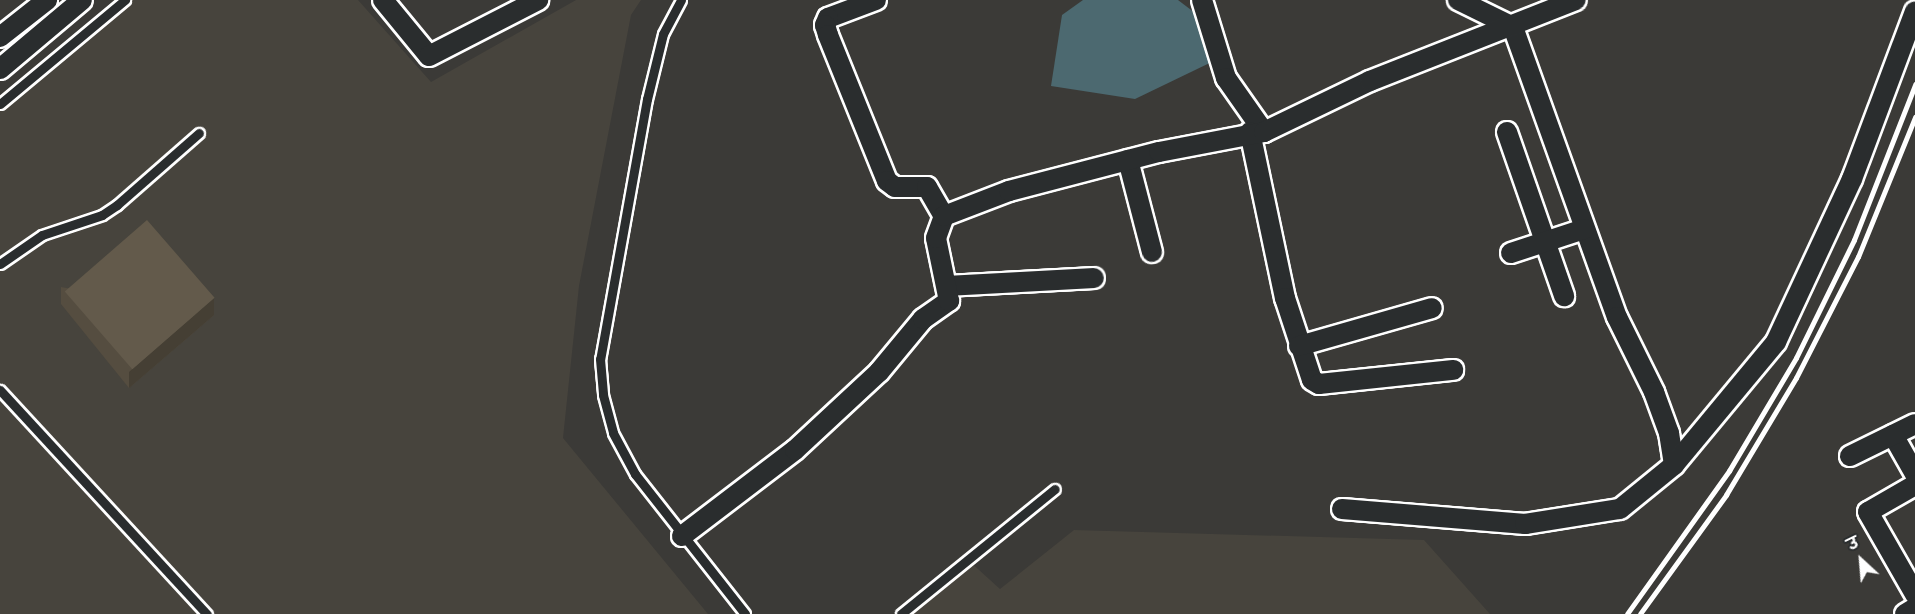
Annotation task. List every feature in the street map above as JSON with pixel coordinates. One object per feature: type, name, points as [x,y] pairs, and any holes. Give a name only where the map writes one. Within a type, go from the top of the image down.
[{"type":"street","points":[[0,37],[47,0]]},
{"type":"street","points":[[0,69],[82,0]]},
{"type":"street","points":[[383,0],[429,56],[538,0]]},
{"type":"street","points":[[876,0],[828,18],[828,36],[887,181],[895,187],[927,187],[944,216]]},
{"type":"street","points":[[1202,0],[1226,78],[1257,132],[1275,254],[1308,375],[1319,384],[1453,370]]},
{"type":"street","points":[[1458,0],[1513,27],[1617,317],[1654,392],[1669,433],[1674,465]]},
{"type":"street","points":[[682,536],[795,450],[879,372],[923,319],[949,301],[936,238],[944,216],[1009,191],[1128,160],[1257,132],[1370,81],[1513,27],[1576,0]]},
{"type":"street","points":[[1342,509],[1525,524],[1620,509],[1674,465],[1776,342],[1852,179],[1915,11]]},
{"type":"street","points":[[1507,132],[1564,296]]},
{"type":"street","points":[[1128,160],[1152,252]]},
{"type":"street","points":[[1511,253],[1584,229]]},
{"type":"street","points":[[947,286],[1095,278]]},
{"type":"street","points":[[1299,346],[1432,308]]},
{"type":"street","points":[[1850,456],[1915,424]]},
{"type":"street","points":[[1893,435],[1915,474]]},
{"type":"street","points":[[1915,485],[1868,512],[1915,594]]},
{"type":"street","points":[[1905,614],[1915,608]]},
{"type":"lane","points":[[0,104],[125,0]]},
{"type":"lane","points":[[681,0],[663,34],[647,99],[600,359],[603,395],[614,433],[635,474],[745,614]]},
{"type":"lane","points":[[0,264],[42,235],[102,215],[117,205],[200,133]]},
{"type":"lane","points":[[0,390],[207,614]]},
{"type":"lane","points":[[901,614],[1055,489]]},
{"type":"shaded area","points":[[120,0],[358,0],[431,82],[576,0],[641,0],[631,15],[579,286],[563,438],[708,614],[0,614],[0,100]]},
{"type":"shaded area","points":[[1074,530],[1424,540],[1490,614],[903,614],[967,559],[1000,589]]},
{"type":"water","points":[[1083,0],[1178,0],[1199,16],[1220,58],[1135,99],[1051,86],[1062,15]]},
{"type":"building","points":[[147,220],[215,298],[132,369],[65,292]]},
{"type":"railway","points":[[1627,614],[1729,471],[1796,358],[1854,240],[1915,85]]},
{"type":"railway","points":[[1640,614],[1726,495],[1796,378],[1858,257],[1915,117]]}]
